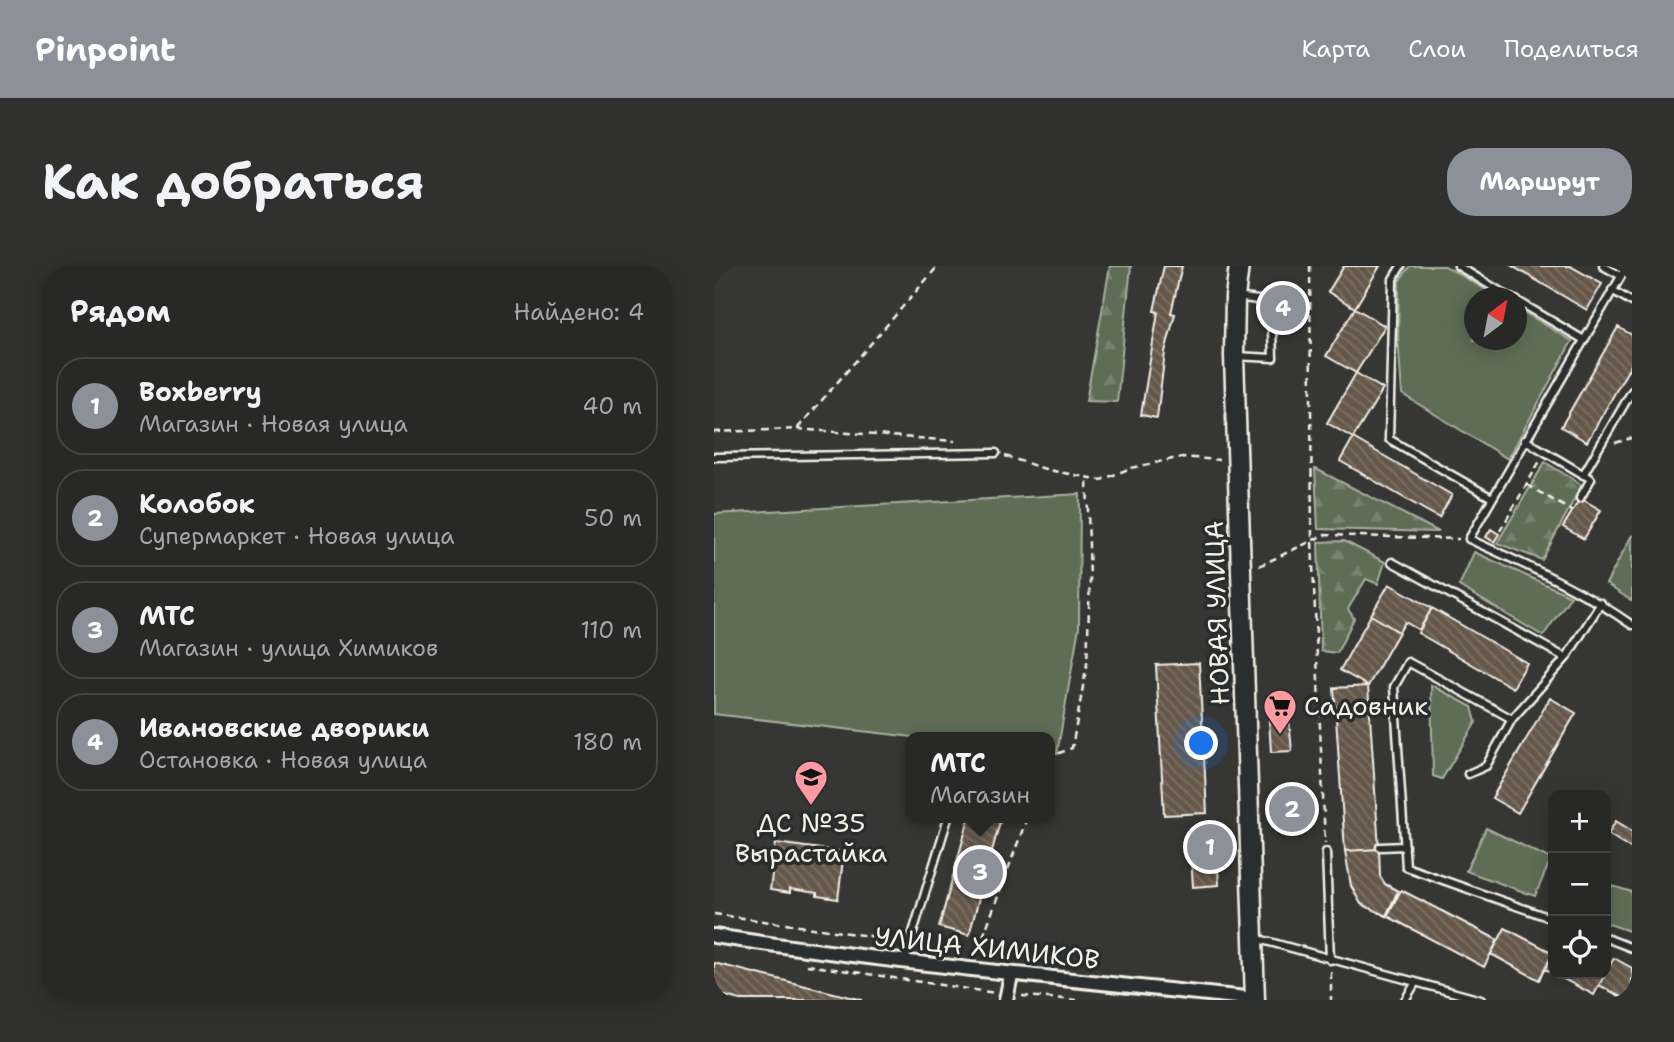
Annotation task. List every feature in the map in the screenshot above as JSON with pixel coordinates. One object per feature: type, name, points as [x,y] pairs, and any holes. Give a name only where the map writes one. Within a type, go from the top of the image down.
[{"type":"street","name":"НОВАЯ УЛИЦА","points":[[1239,266],[1235,297],[1234,356],[1255,1000]]},
{"type":"street","name":"УЛИЦА ХИМИКОВ","points":[[714,936],[1011,975],[1255,1000]]},
{"type":"street","points":[[1006,997],[1011,975]]},
{"type":"lane","points":[[1401,266],[1393,279],[1389,439],[1492,498]]},
{"type":"lane","points":[[1458,266],[1493,287]]},
{"type":"lane","points":[[1603,266],[1621,276]]},
{"type":"lane","points":[[1627,266],[1469,539],[1549,575],[1601,603],[1632,625]]},
{"type":"lane","points":[[1612,290],[1632,302]]},
{"type":"lane","points":[[1234,356],[1273,358],[1271,302],[1235,297]]},
{"type":"lane","points":[[1527,306],[1584,340]]},
{"type":"lane","points":[[1583,475],[1632,391]]},
{"type":"lane","points":[[1525,440],[1591,479],[1580,498]]},
{"type":"lane","points":[[714,457],[996,453]]},
{"type":"lane","points":[[1392,562],[1566,658]]},
{"type":"lane","points":[[1468,774],[1486,766],[1512,719],[1566,658],[1601,603]]},
{"type":"lane","points":[[1512,719],[1409,662],[1394,687],[1406,867],[1548,917]]},
{"type":"lane","points":[[904,962],[946,823]]},
{"type":"lane","points":[[1380,847],[1405,846]]},
{"type":"lane","points":[[1326,852],[1330,960]]},
{"type":"lane","points":[[1253,938],[1416,982],[1464,998],[1481,1000]]},
{"type":"lane","points":[[1611,940],[1632,948]]},
{"type":"lane","points":[[1405,1000],[1416,982]]},
{"type":"path","points":[[714,432],[797,429],[938,266]]},
{"type":"path","points":[[1310,266],[1312,541],[1326,852]]},
{"type":"path","points":[[1500,531],[1545,452]]},
{"type":"path","points":[[1101,480],[1131,468],[1182,457],[1237,460]]},
{"type":"path","points":[[1055,756],[1072,748],[1087,664],[1090,579],[1087,477]]},
{"type":"path","points":[[1527,485],[1572,511]]},
{"type":"path","points":[[1242,574],[1324,535],[1469,539]]},
{"type":"path","points":[[983,937],[1025,823]]},
{"type":"path","points":[[714,914],[910,941]]},
{"type":"path","points":[[1330,960],[1331,1000]]},
{"type":"path","points":[[798,964],[1006,997],[1078,1000]]},
{"type":"green space","points":[[1110,266],[1131,266],[1117,402],[1086,401]]},
{"type":"green space","points":[[1410,266],[1445,266],[1481,287],[1464,287],[1464,350],[1527,350],[1527,314],[1572,341],[1508,459],[1402,394],[1398,338],[1399,281]]},
{"type":"green space","points":[[1545,462],[1582,485],[1542,560],[1497,543]]},
{"type":"green space","points":[[1316,469],[1439,532],[1318,529]]},
{"type":"green space","points":[[1080,494],[1079,627],[1057,754],[1055,732],[905,732],[905,736],[714,714],[714,514]]},
{"type":"green space","points":[[1632,535],[1632,601],[1606,584]]},
{"type":"green space","points":[[1344,541],[1385,562],[1378,584],[1366,579],[1348,609],[1354,618],[1337,653],[1321,651],[1318,542]]},
{"type":"green space","points":[[1474,552],[1571,596],[1543,636],[1459,586]]},
{"type":"green space","points":[[1431,685],[1472,707],[1476,722],[1442,779],[1433,776]]},
{"type":"green space","points":[[1486,828],[1548,858],[1548,866],[1535,896],[1466,871]]},
{"type":"green space","points":[[1611,886],[1632,892],[1632,932],[1611,925]]},
{"type":"building","points":[[1164,266],[1182,266],[1171,313],[1175,314],[1165,352],[1157,418],[1141,415],[1158,312],[1154,311]]},
{"type":"building","points":[[1344,266],[1380,266],[1355,308],[1328,292]]},
{"type":"building","points":[[1512,266],[1570,266],[1602,284],[1587,310]]},
{"type":"building","points":[[1355,308],[1385,326],[1356,373],[1326,356]]},
{"type":"building","points":[[1618,327],[1632,335],[1632,363],[1587,442],[1561,427]]},
{"type":"building","points":[[1356,373],[1383,389],[1353,438],[1327,423]]},
{"type":"building","points":[[1353,438],[1452,495],[1439,518],[1340,461]]},
{"type":"building","points":[[1580,498],[1601,510],[1584,539],[1563,527]]},
{"type":"building","points":[[1491,529],[1499,534],[1494,542],[1486,537]]},
{"type":"building","points":[[1389,584],[1432,608],[1419,630],[1405,622],[1399,632],[1371,615]]},
{"type":"building","points":[[1432,608],[1527,663],[1513,688],[1418,633]]},
{"type":"building","points":[[1371,615],[1399,632],[1368,686],[1340,670]]},
{"type":"building","points":[[1199,663],[1207,813],[1164,815],[1156,665]]},
{"type":"building","points":[[1368,686],[1379,849],[1345,851],[1334,688]]},
{"type":"building","points":[[1550,698],[1576,713],[1518,813],[1492,798]]},
{"type":"building","name":"Садовник","points":[[1289,720],[1292,751],[1271,752],[1269,721]]},
{"type":"building","points":[[1286,800],[1299,800],[1298,818],[1285,817]]},
{"type":"building","points":[[1616,821],[1632,831],[1632,849],[1611,836],[1611,829]]},
{"type":"building","points":[[968,823],[1000,823],[969,935],[939,927]]},
{"type":"building","points":[[1216,838],[1219,885],[1193,887],[1190,840]]},
{"type":"building","points":[[776,843],[844,852],[838,899],[790,889],[790,893],[770,890]]},
{"type":"building","points":[[1379,849],[1380,876],[1385,884],[1398,891],[1386,916],[1361,904],[1351,886],[1345,851]]},
{"type":"building","points":[[1401,890],[1498,940],[1484,967],[1387,916]]},
{"type":"building","points":[[1505,928],[1548,950],[1548,963],[1539,980],[1491,954]]},
{"type":"building","points":[[1614,958],[1632,968],[1632,1000],[1599,985],[1602,979],[1611,979],[1611,963]]},
{"type":"building","points":[[714,963],[862,1000],[740,1000],[714,993]]},
{"type":"building","points":[[1564,979],[1602,979],[1594,995]]},
{"type":"place","name":"Ивановские дворики","points":[[1283,308]]},
{"type":"place","name":"Садовник","points":[[1280,736]]},
{"type":"place","name":"ДС №35 Вырастайка","points":[[811,807]]},
{"type":"place","name":"Колобок","points":[[1292,809]]},
{"type":"place","name":"Boxberry","points":[[1210,847]]},
{"type":"place","name":"МТС","points":[[980,872]]}]
